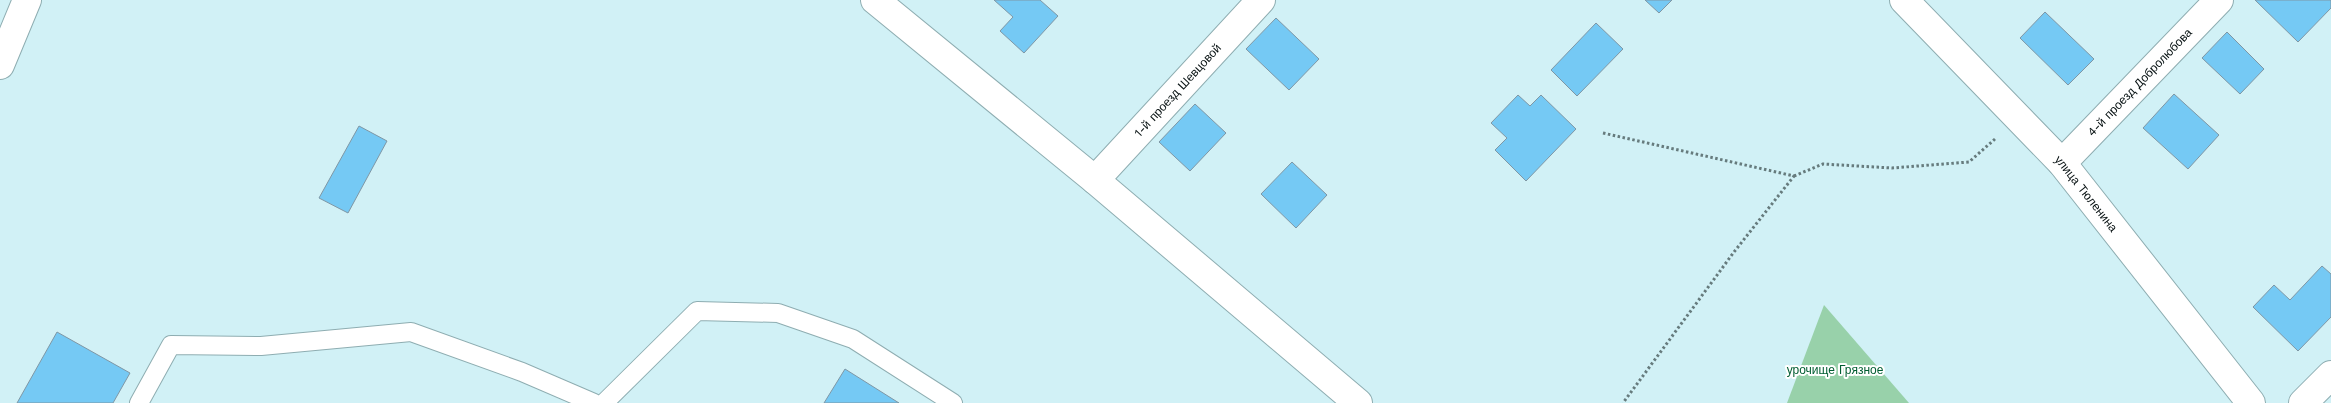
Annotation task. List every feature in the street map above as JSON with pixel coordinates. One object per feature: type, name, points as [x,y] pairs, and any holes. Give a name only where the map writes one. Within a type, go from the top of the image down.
[{"type":"street","points":[[0,65],[27,0]]},
{"type":"street","points":[[875,0],[1095,180],[1358,403]]},
{"type":"street","name":"1-й проезд Шевцовой","points":[[1095,180],[1261,0]]},
{"type":"street","name":"улица Тюленина","points":[[1904,0],[2062,163],[2251,403]]},
{"type":"street","name":"4-й проезд Добролюбова","points":[[2062,163],[2219,0]]},
{"type":"street","points":[[2303,403],[2331,375]]},
{"type":"lane","points":[[604,403],[697,311],[778,312],[854,339],[952,403]]},
{"type":"lane","points":[[139,403],[171,345],[261,346],[411,332],[522,372],[594,403]]},
{"type":"path","points":[[1623,403],[1734,252],[1794,176],[1823,164],[1892,168],[1969,162],[2018,118]]},
{"type":"path","points":[[1603,132],[1794,176]]},
{"type":"green space","name":"урочище Грязное","points":[[1824,305],[1909,403],[1787,403]]},
{"type":"building","points":[[994,0],[1040,0],[1058,16],[1024,53],[1000,31],[1013,17]]},
{"type":"building","points":[[1645,0],[1672,0],[1659,13]]},
{"type":"building","points":[[2255,0],[2331,0],[2331,8],[2298,42]]},
{"type":"building","points":[[2045,12],[2094,59],[2068,85],[2020,38]]},
{"type":"building","points":[[1276,18],[1319,59],[1289,90],[1246,49]]},
{"type":"building","points":[[1596,23],[1623,49],[1577,96],[1551,70]]},
{"type":"building","points":[[2227,32],[2264,69],[2240,94],[2202,58]]},
{"type":"building","points":[[2174,94],[2219,135],[2188,169],[2143,128]]},
{"type":"building","points":[[1518,95],[1530,106],[1541,95],[1576,129],[1526,181],[1495,150],[1507,138],[1491,123]]},
{"type":"building","points":[[1195,104],[1226,133],[1190,171],[1159,142]]},
{"type":"building","points":[[359,126],[387,141],[348,213],[319,198]]},
{"type":"building","points":[[1292,162],[1327,195],[1296,228],[1261,194]]},
{"type":"building","points":[[2322,266],[2331,274],[2331,317],[2298,351],[2253,307],[2274,285],[2290,300]]},
{"type":"building","points":[[57,332],[130,373],[113,403],[17,403]]},
{"type":"building","points":[[845,369],[899,403],[824,403]]}]
